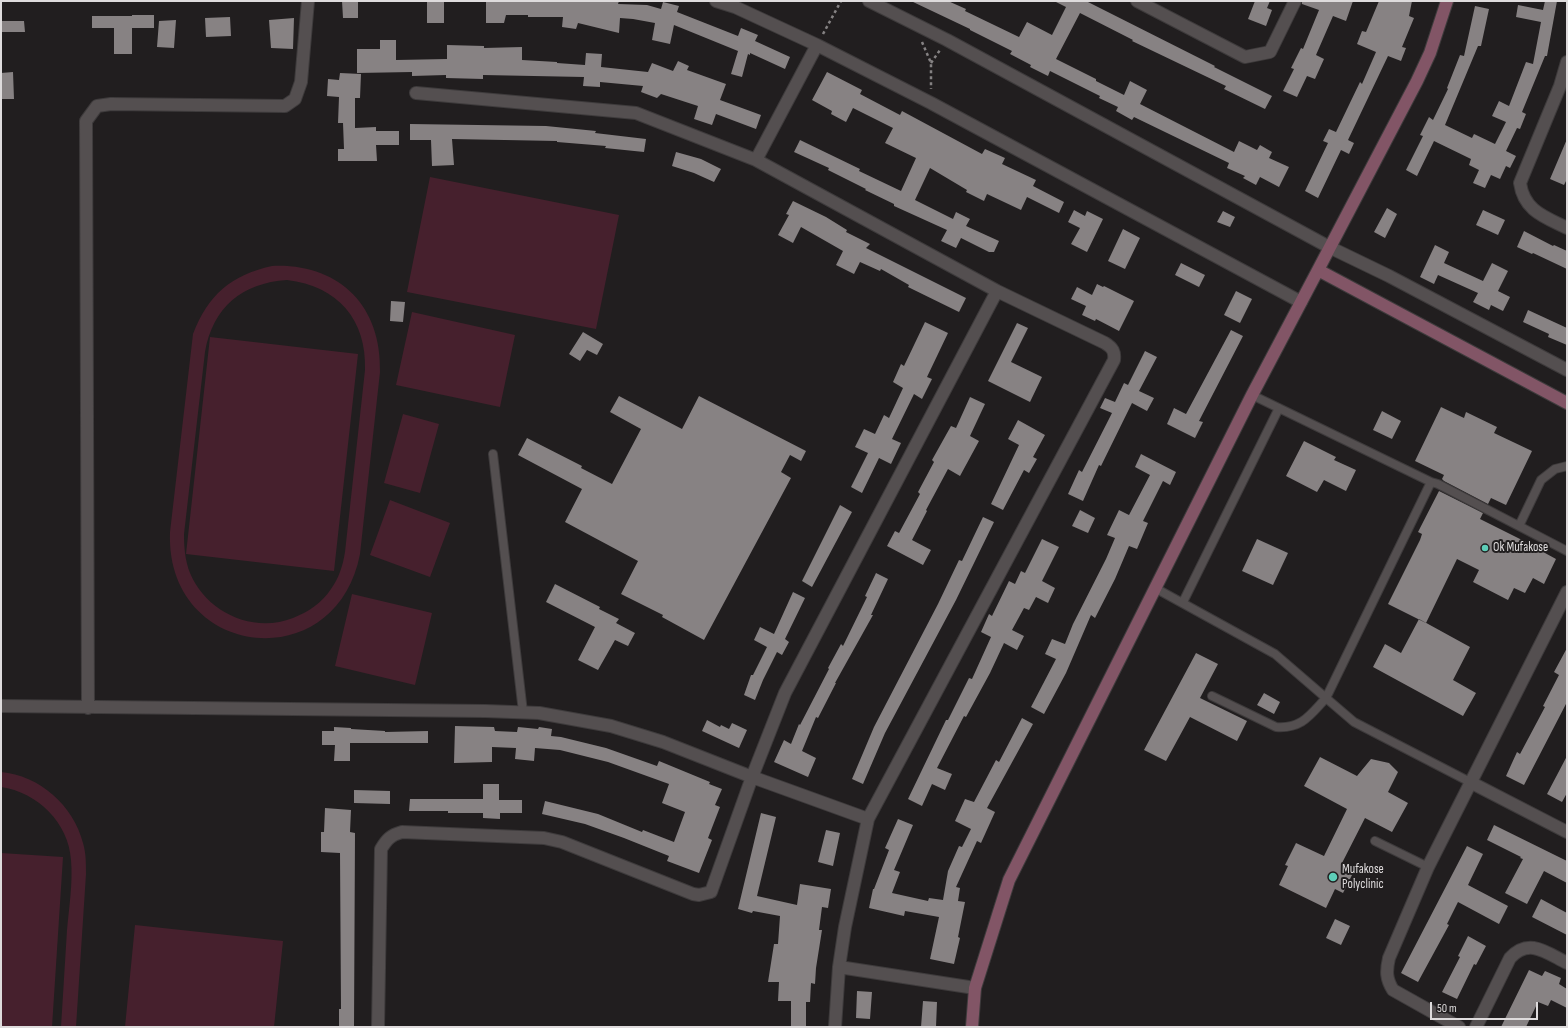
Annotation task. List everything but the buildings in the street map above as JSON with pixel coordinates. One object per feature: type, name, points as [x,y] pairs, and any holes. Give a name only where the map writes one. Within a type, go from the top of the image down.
[{"type":"street","points":[[88,708],[86,121],[97,106],[111,104],[285,106],[295,98],[300,82],[308,1]]},
{"type":"street","points":[[716,1],[735,7],[817,45],[930,103],[1301,302]]},
{"type":"street","points":[[869,1],[1329,247],[1389,276],[1567,370]]},
{"type":"street","points":[[1137,1],[1245,57],[1270,52],[1295,1]]},
{"type":"street","points":[[972,1027],[975,988],[1009,880],[1252,395],[1417,80],[1430,53],[1446,1]]},
{"type":"street","points":[[756,160],[817,45]]},
{"type":"street","points":[[1567,62],[1560,86],[1520,184],[1522,194],[1534,211],[1567,228]]},
{"type":"street","points":[[416,93],[636,113],[756,160],[997,291],[1111,346],[1115,353],[1114,360],[868,819],[845,927],[839,967],[835,1027]]},
{"type":"street","points":[[1318,270],[1567,403]]},
{"type":"street","points":[[378,1027],[381,848],[386,840],[393,835],[402,832],[544,838],[562,842],[693,894],[704,894],[711,892],[752,777],[785,692],[997,291]]},
{"type":"street","points":[[1459,1027],[1393,990],[1388,981],[1386,971],[1388,958],[1428,867],[1567,592]]},
{"type":"street","points":[[1,706],[523,712],[611,726],[663,742],[752,777],[868,819]]},
{"type":"street","points":[[1470,782],[1567,832]]},
{"type":"street","points":[[1476,1027],[1510,958],[1515,952],[1529,946],[1537,947],[1567,963]]},
{"type":"street","points":[[839,967],[975,988]]},
{"type":"lane","points":[[1252,395],[1431,482],[1438,484],[1567,551]]},
{"type":"lane","points":[[1183,602],[1279,408]]},
{"type":"lane","points":[[493,454],[523,712]]},
{"type":"lane","points":[[1519,526],[1541,480],[1555,469],[1567,466]]},
{"type":"lane","points":[[1212,696],[1276,726],[1287,728],[1303,722],[1326,698],[1431,482]]},
{"type":"lane","points":[[1155,588],[1183,602],[1275,654],[1354,722],[1470,782]]},
{"type":"lane","points":[[1375,841],[1428,867]]},
{"type":"path","points":[[817,45],[841,1]]},
{"type":"path","points":[[914,24],[931,63],[930,103]]},
{"type":"shaded area","points":[[430,177],[619,215],[596,329],[407,292]]},
{"type":"shaded area","points":[[272,266],[296,267],[317,272],[336,281],[352,293],[364,308],[373,327],[379,348],[380,372],[360,554],[345,594],[319,621],[288,635],[254,638],[222,628],[194,607],[176,575],[170,532],[193,334],[206,308],[223,289],[233,281],[257,270]],"holes":[[[287,280],[305,284],[321,290],[335,298],[346,308],[355,321],[361,336],[364,352],[365,370],[345,552],[343,562],[334,585],[323,599],[309,610],[299,616],[278,622],[262,623],[247,621],[232,616],[219,609],[207,599],[197,587],[190,573],[185,554],[184,534],[205,352],[209,336],[215,322],[232,300],[243,292],[256,286],[271,282]]]},
{"type":"shaded area","points":[[412,312],[515,335],[500,407],[396,385]]},
{"type":"shaded area","points":[[210,337],[358,354],[334,571],[186,554]]},
{"type":"shaded area","points":[[403,414],[439,424],[420,493],[384,483]]},
{"type":"shaded area","points":[[390,500],[450,523],[430,577],[370,555]]},
{"type":"shaded area","points":[[352,594],[432,613],[415,685],[335,666]]},
{"type":"shaded area","points":[[1,772],[15,774],[29,779],[53,795],[72,817],[83,843],[86,874],[76,1027],[61,1027],[71,886],[71,860],[69,846],[57,822],[49,812],[27,795],[1,787]]},
{"type":"shaded area","points":[[1,853],[63,857],[52,1027],[1,1027]]},
{"type":"shaded area","points":[[135,925],[283,941],[274,1027],[125,1027]]},
{"type":"place","name":"Ok Mufakose","points":[[1485,548]]},
{"type":"place","name":"Mufakose Polyclinic","points":[[1333,877]]}]
